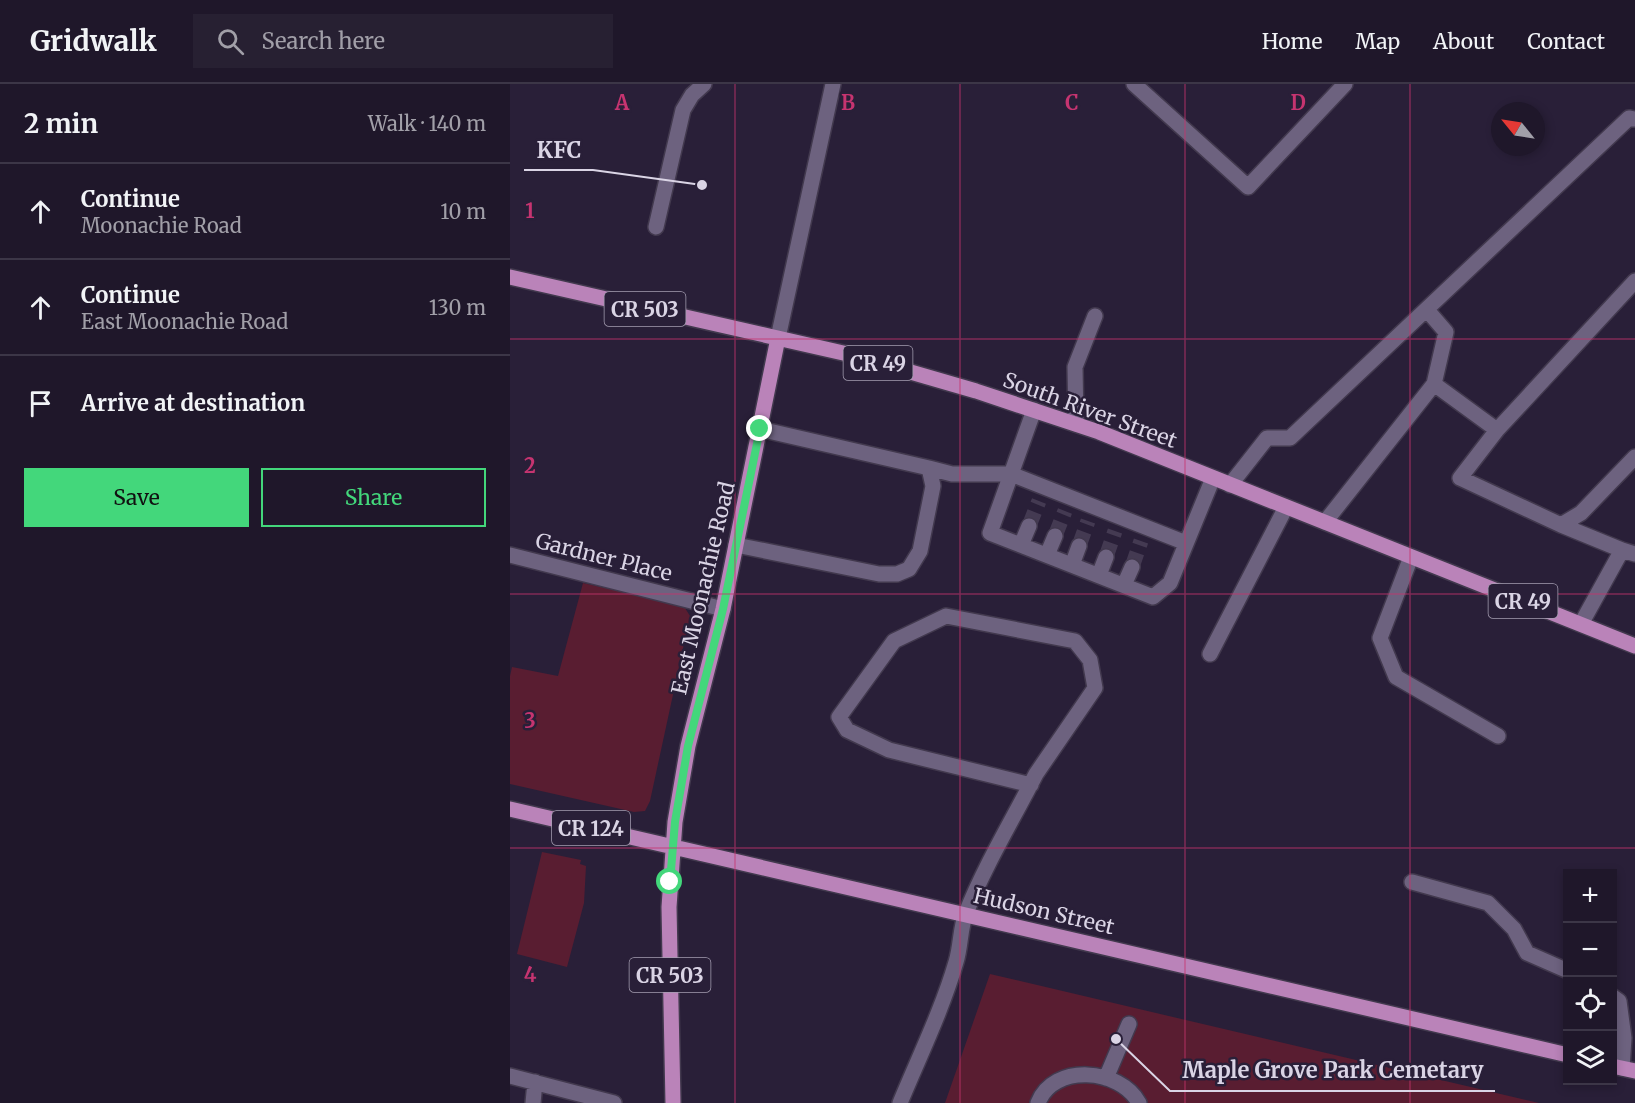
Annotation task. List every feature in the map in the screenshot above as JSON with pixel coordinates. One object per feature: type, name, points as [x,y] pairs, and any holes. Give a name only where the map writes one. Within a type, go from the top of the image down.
[{"type":"main road","name":"South River Street","points":[[510,277],[852,355],[1034,410],[1230,484],[1635,646]]},
{"type":"main road","name":"East Moonachie Road","points":[[672,847],[688,746],[723,609],[778,338]]},
{"type":"main road","name":"Hudson Street","points":[[510,809],[1563,1054]]},
{"type":"main road","name":"CR 503","points":[[672,847],[669,907],[673,1103]]},
{"type":"street","points":[[656,227],[683,110],[692,95],[704,84]]},
{"type":"street","points":[[778,338],[833,84]]},
{"type":"street","points":[[1134,84],[1248,187],[1345,84]]},
{"type":"street","points":[[1230,484],[1267,438],[1290,438],[1629,118],[1635,118]]},
{"type":"street","points":[[1581,624],[1629,552],[1561,525],[1460,478],[1497,430],[1635,281]]},
{"type":"street","points":[[1325,522],[1434,384],[1446,332],[1427,310]]},
{"type":"street","points":[[1076,424],[1075,367],[1095,316]]},
{"type":"street","points":[[1434,384],[1497,430]]},
{"type":"street","points":[[1034,410],[990,533],[1153,597],[1170,583],[1213,478]]},
{"type":"street","points":[[760,429],[952,474],[1011,474],[1041,494],[1091,514],[1143,534],[1186,543]]},
{"type":"street","points":[[1561,525],[1581,513],[1635,457]]},
{"type":"street","points":[[736,545],[879,574],[897,574],[909,569],[920,551],[933,486],[929,468]]},
{"type":"street","points":[[1210,654],[1286,507]]},
{"type":"street","points":[[1021,545],[1029,526]]},
{"type":"street","points":[[1047,555],[1055,536]]},
{"type":"street","points":[[1072,565],[1079,546]]},
{"type":"street","name":"Gardner Place","points":[[510,555],[723,609]]},
{"type":"street","points":[[1099,575],[1106,556]]},
{"type":"street","points":[[1412,557],[1380,638],[1396,677],[1498,736]]},
{"type":"street","points":[[1124,585],[1132,567]]},
{"type":"street","points":[[900,1103],[956,962],[966,915],[1031,785],[1095,688],[1090,660],[1075,641],[946,616],[894,641],[839,717],[847,730],[889,750],[1031,785]]},
{"type":"street","points":[[1412,882],[1488,903],[1514,929],[1527,953],[1563,969]]},
{"type":"street","points":[[1617,1000],[1624,1038],[1623,1068]]},
{"type":"street","points":[[1106,1078],[1129,1024]]},
{"type":"street","points":[[1038,1103],[1043,1092],[1058,1082],[1081,1075],[1106,1078],[1121,1085],[1139,1103]]},
{"type":"street","points":[[510,1076],[614,1103]]},
{"type":"street","points":[[533,1103],[536,1082]]},
{"type":"shaded area","points":[[583,583],[677,604],[685,608],[690,616],[650,801],[645,811],[634,812],[510,784],[510,676],[512,667],[558,676]]},
{"type":"shaded area","points":[[542,852],[581,860],[580,864],[586,866],[584,903],[567,967],[517,954]]},
{"type":"shaded area","points":[[990,974],[1539,1103],[945,1103]]},
{"type":"tunnel","points":[[1029,526],[1039,501]]},
{"type":"tunnel","points":[[1055,536],[1065,511]]},
{"type":"tunnel","points":[[1079,546],[1088,521]]},
{"type":"tunnel","points":[[1106,557],[1115,531]]},
{"type":"tunnel","points":[[1132,567],[1141,541]]},
{"type":"place","name":"KFC","points":[[702,185]]},
{"type":"place","name":"Maple Grove Park Cemetary","points":[[1116,1039]]},
{"type":"route","points":[[670,882],[675,822],[688,746],[723,609],[760,429]]}]
